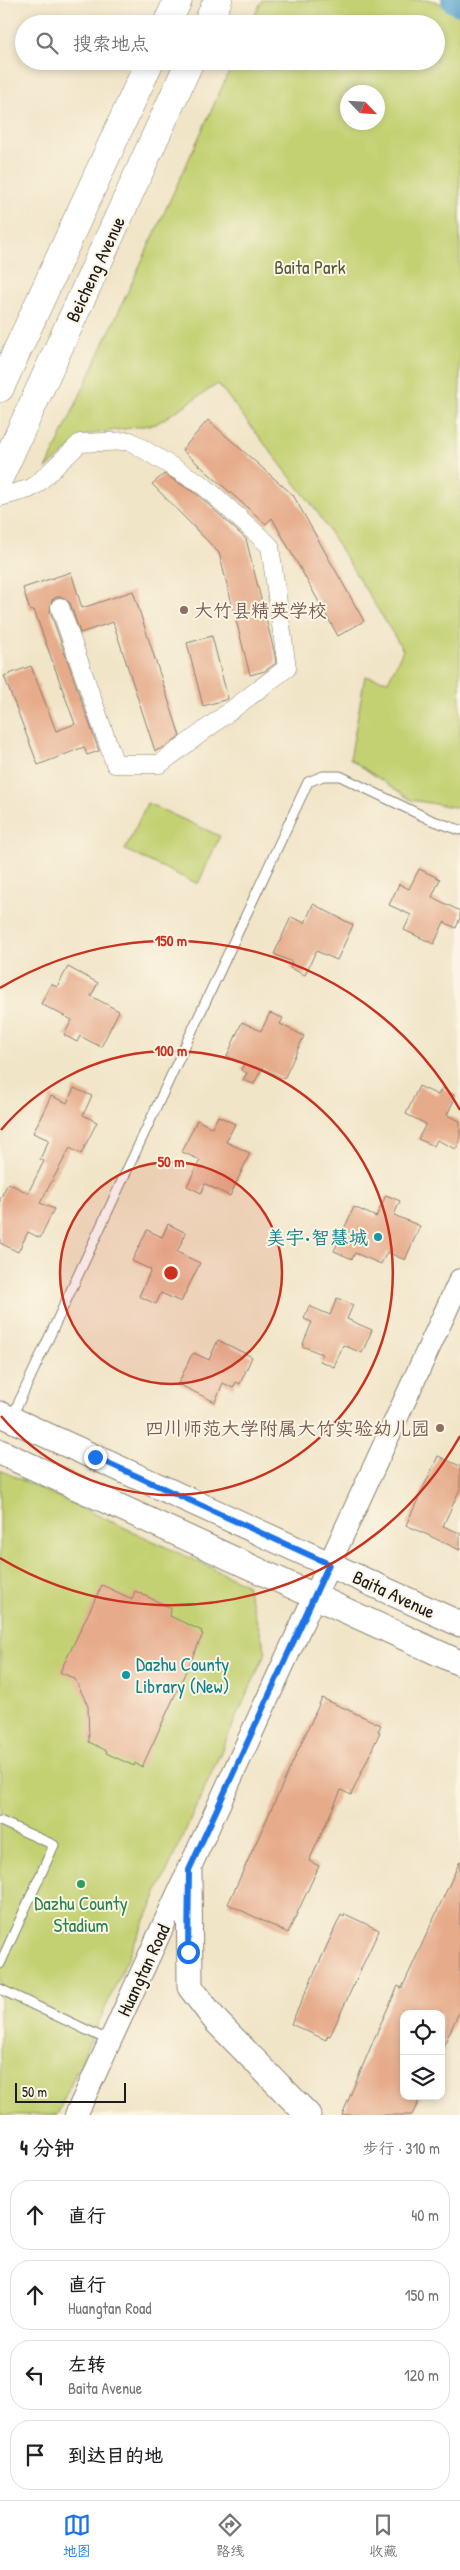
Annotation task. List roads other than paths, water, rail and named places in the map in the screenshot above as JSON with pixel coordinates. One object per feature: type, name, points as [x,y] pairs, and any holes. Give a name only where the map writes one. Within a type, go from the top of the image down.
[{"type":"highway","points":[[171,15],[178,0]]},
{"type":"highway","points":[[211,15],[218,0]]},
{"type":"highway","name":"Beicheng Avenue","points":[[0,388],[146,70]]},
{"type":"highway","name":"Beicheng Avenue","points":[[0,476],[186,70]]},
{"type":"main road","name":"Baita Avenue","points":[[6,1416],[460,1624]]},
{"type":"main road","name":"Baita Avenue","points":[[0,1452],[460,1663]]},
{"type":"main road","points":[[189,1870],[190,1988],[216,2021],[308,2115]]},
{"type":"street","points":[[0,497],[29,489],[36,485],[80,443],[130,441],[204,486],[270,546],[287,668],[160,764],[116,764],[60,607]]},
{"type":"street","name":"Huangtan Road","points":[[76,2115],[460,1280]]},
{"type":"lane","points":[[6,1416],[308,782],[323,776],[340,776],[430,820],[460,830]]},
{"type":"lane","points":[[0,1821],[54,1845],[0,1964]]},
{"type":"lane","points":[[0,1989],[110,2041]]},
{"type":"waterway","points":[[454,0],[460,3]]},
{"type":"place","name":"大竹县精英学校","points":[[184,610]]},
{"type":"place","name":"美宇•智慧城","points":[[378,1237]]},
{"type":"place","name":"四川师范大学附属大竹实验幼儿园","points":[[440,1428]]},
{"type":"place","name":"Dazhu County Library (New)","points":[[126,1675]]},
{"type":"place","name":"Dazhu County Stadium","points":[[81,1884]]},
{"type":"park label","name":"Baita Park","points":[[310,267]]}]
